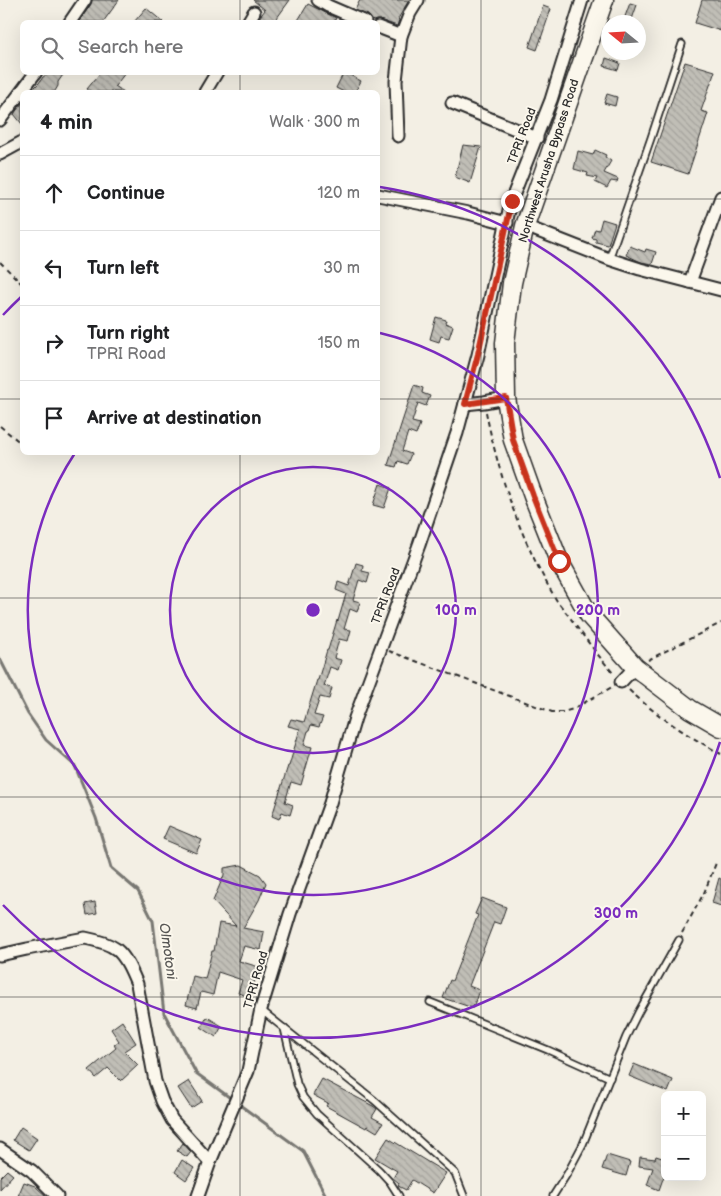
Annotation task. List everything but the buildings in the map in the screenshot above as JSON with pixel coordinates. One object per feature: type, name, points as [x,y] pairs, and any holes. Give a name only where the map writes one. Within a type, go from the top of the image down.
[{"type":"main road","name":"Northwest Arusha Bypass Road","points":[[604,0],[525,226],[512,283],[505,343],[506,398],[513,440],[533,496],[559,561],[590,616],[635,667],[690,709],[721,727]]},
{"type":"street","points":[[71,20],[85,0]]},
{"type":"street","points":[[318,0],[335,10],[360,20]]},
{"type":"street","points":[[398,136],[396,81],[401,36],[410,13],[418,0]]},
{"type":"street","name":"TPRI Road","points":[[198,1196],[248,1071],[261,1009],[290,914],[330,803],[355,718],[419,545],[457,433],[478,354],[512,201],[551,100],[582,0]]},
{"type":"street","points":[[380,28],[401,36]]},
{"type":"street","points":[[22,90],[34,75]]},
{"type":"street","points":[[205,90],[215,75]]},
{"type":"street","points":[[1,118],[20,93]]},
{"type":"street","points":[[452,103],[537,138]]},
{"type":"street","points":[[0,154],[20,143]]},
{"type":"street","points":[[380,195],[507,223]]},
{"type":"street","points":[[690,282],[721,197]]},
{"type":"street","points":[[525,226],[609,259],[721,290]]},
{"type":"street","points":[[465,404],[506,398]]},
{"type":"street","points":[[621,682],[635,667]]},
{"type":"street","points":[[0,955],[85,938],[115,948],[132,971],[137,984],[156,1081],[162,1101],[172,1120],[210,1162]]},
{"type":"street","points":[[0,1149],[32,1171],[58,1196]]},
{"type":"lane","points":[[609,259],[682,44]]},
{"type":"lane","points":[[553,1196],[583,1144],[630,1028],[679,940]]},
{"type":"lane","points":[[430,1002],[548,1050],[610,1078]]},
{"type":"lane","points":[[261,1009],[374,1100],[455,1173],[464,1196]]},
{"type":"lane","points":[[284,1028],[297,1084],[303,1097],[317,1114],[379,1170],[400,1196]]},
{"type":"path","points":[[0,262],[20,282]]},
{"type":"path","points":[[0,426],[20,442]]},
{"type":"path","points":[[635,667],[721,623]]},
{"type":"path","points":[[381,648],[552,712],[563,712],[574,708],[621,682]]},
{"type":"path","points":[[679,940],[716,864]]},
{"type":"waterway","name":"Olmotoni","points":[[0,659],[28,714],[46,740],[75,766],[96,818],[111,868],[138,891],[153,921],[164,1013],[196,1073],[303,1151],[326,1196]]},
{"type":"route","points":[[512,201],[465,404],[506,398],[513,440],[559,561]]}]
